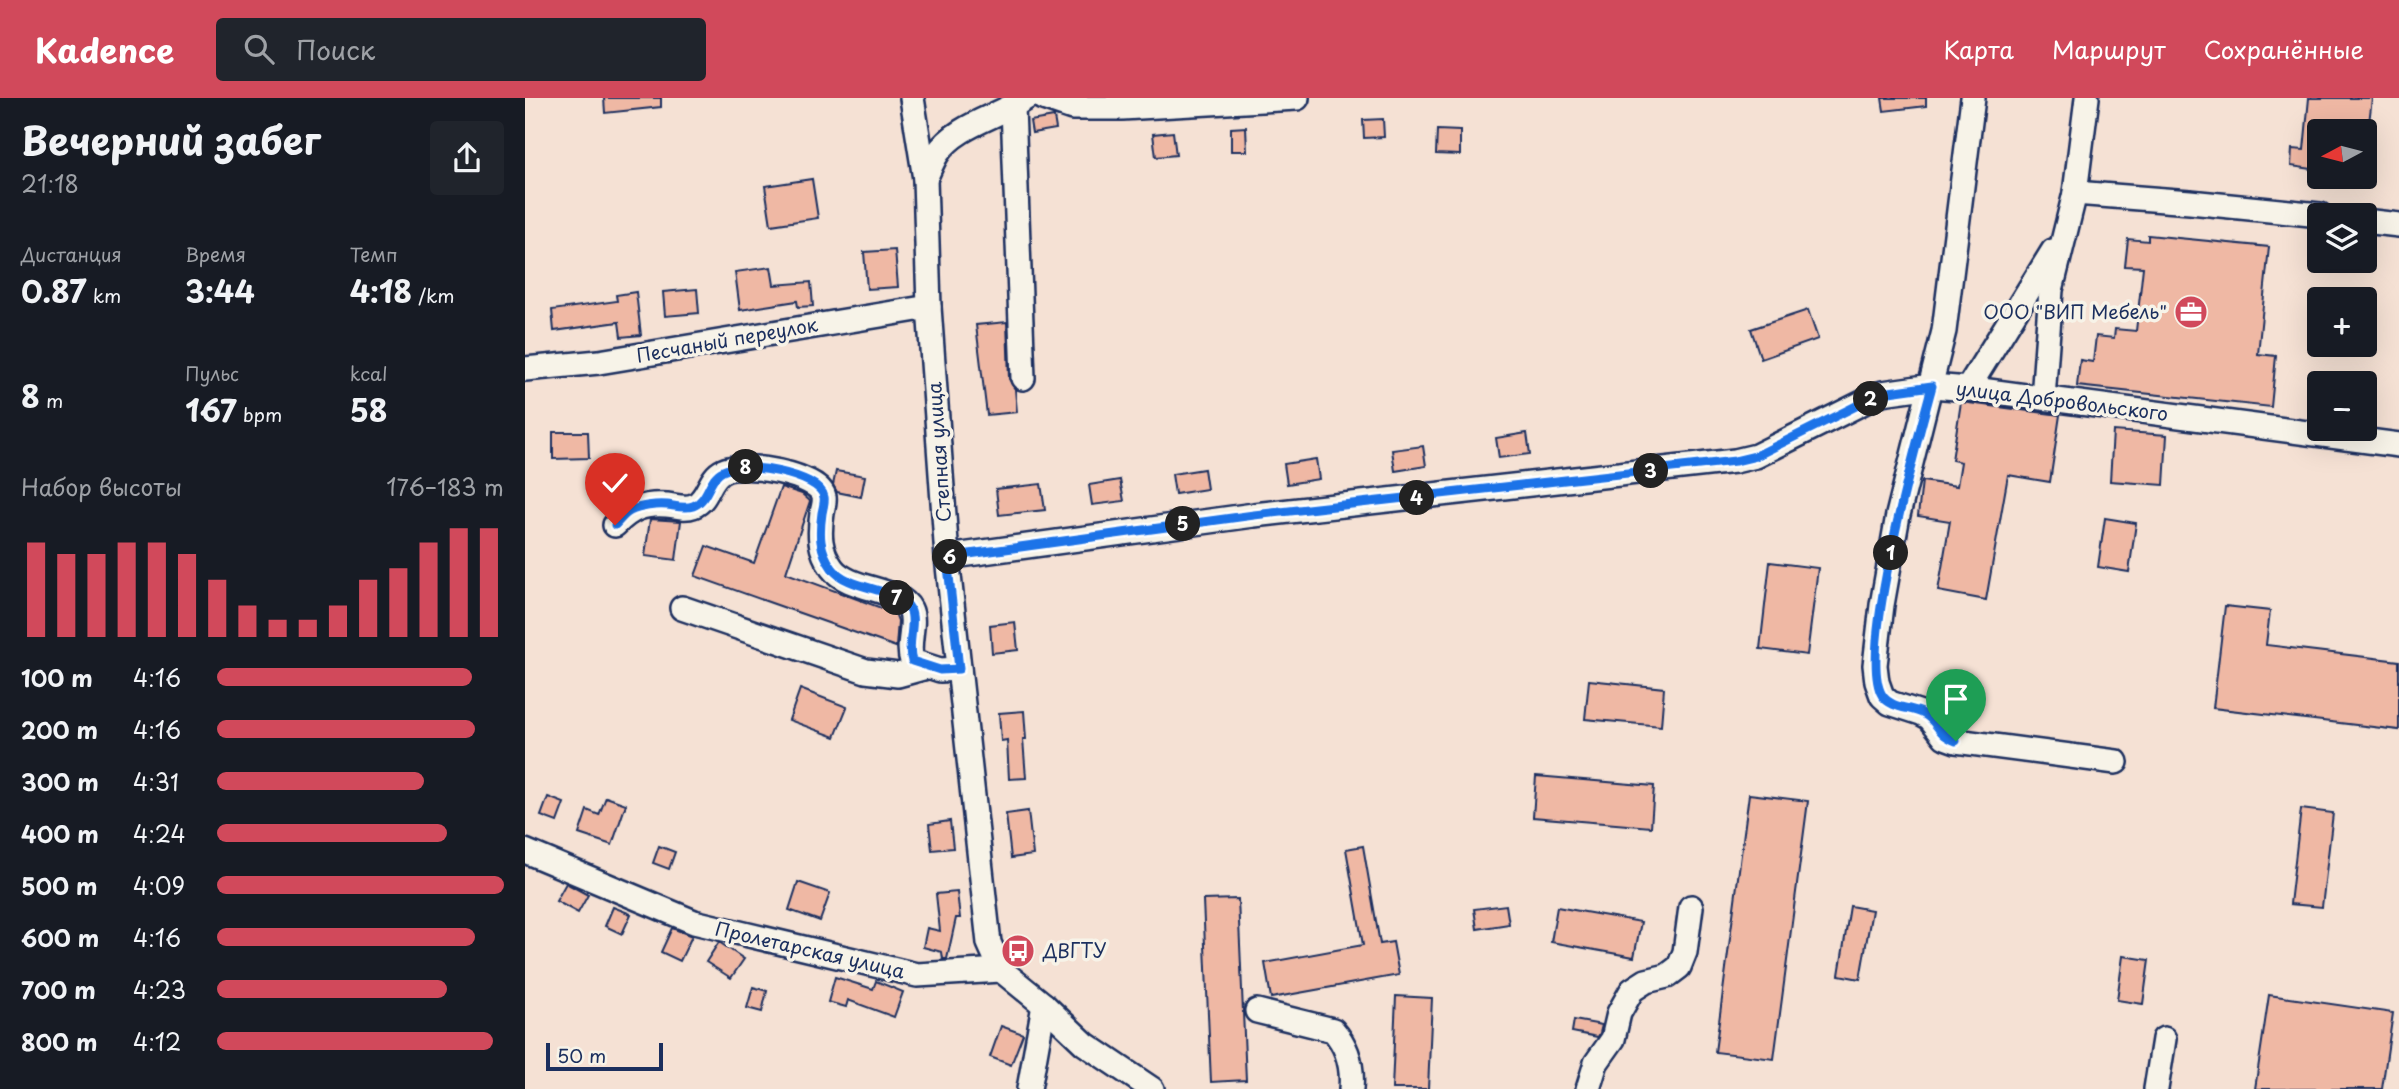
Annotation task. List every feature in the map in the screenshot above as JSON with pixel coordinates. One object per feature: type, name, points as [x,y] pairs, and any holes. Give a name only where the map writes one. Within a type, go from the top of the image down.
[{"type":"street","name":"Степная улица","points":[[912,98],[925,179],[929,307],[947,557],[989,943],[1001,970]]},
{"type":"street","points":[[1043,98],[1072,108],[1122,108],[1297,98]]},
{"type":"street","points":[[1973,98],[1944,331],[1898,515],[1882,605],[1875,665],[1877,682],[1882,696],[1890,703],[1930,718],[1945,737],[1956,741],[2116,762]]},
{"type":"street","points":[[2043,398],[2051,290],[2075,193],[2087,98]]},
{"type":"street","points":[[925,179],[938,152],[961,131],[1019,103],[1023,378]]},
{"type":"street","points":[[2075,193],[2307,214]]},
{"type":"street","points":[[2377,221],[2398,220]]},
{"type":"street","points":[[1968,388],[2066,230]]},
{"type":"street","name":"Песчаный переулок","points":[[525,369],[599,362],[929,307]]},
{"type":"street","name":"улица Добровольского","points":[[947,557],[1254,515],[1735,461],[1756,456],[1882,393],[1932,386],[1968,388],[2399,445]]},
{"type":"street","points":[[615,525],[629,511],[664,505],[693,506],[704,499],[711,483],[722,471],[738,467],[761,467],[809,481],[819,486],[824,498],[819,536],[824,555],[834,572],[857,585],[901,599],[909,606],[912,615],[909,652],[912,661],[940,670],[959,669]]},
{"type":"street","points":[[682,608],[866,671],[898,675],[927,667]]},
{"type":"street","name":"Пролетарская улица","points":[[525,851],[694,922],[917,975],[1001,970]]},
{"type":"street","points":[[1588,1089],[1596,1063],[1613,1039],[1619,1013],[1632,990],[1646,981],[1667,976],[1679,967],[1685,952],[1691,907]]},
{"type":"street","points":[[1001,970],[1044,1005],[1085,1044],[1152,1089]]},
{"type":"street","points":[[1029,1089],[1044,1005]]},
{"type":"street","points":[[1257,1011],[1333,1030],[1342,1040],[1348,1054],[1351,1089]]},
{"type":"street","points":[[2156,1089],[2164,1039]]},
{"type":"building","points":[[604,98],[661,98],[661,107],[605,113]]},
{"type":"building","points":[[1882,98],[1926,98],[1926,106],[1884,111]]},
{"type":"building","points":[[2309,98],[2372,98],[2369,119],[2307,119],[2307,168],[2291,166],[2292,149],[2304,150]]},
{"type":"building","points":[[1054,117],[1056,129],[1032,133],[1030,121]]},
{"type":"building","points":[[1383,119],[1384,137],[1364,138],[1363,120]]},
{"type":"building","points":[[1246,127],[1247,151],[1231,151],[1231,128]]},
{"type":"building","points":[[1437,130],[1460,131],[1460,155],[1436,154]]},
{"type":"building","points":[[1173,132],[1176,155],[1156,157],[1153,134]]},
{"type":"building","points":[[812,179],[818,218],[771,225],[765,186]]},
{"type":"building","points":[[2148,235],[2269,247],[2258,354],[2276,356],[2271,407],[2077,386],[2080,360],[2093,362],[2096,336],[2114,338],[2115,329],[2136,331],[2143,267],[2125,266],[2128,239],[2148,241]]},
{"type":"building","points":[[895,250],[898,287],[867,289],[864,252]]},
{"type":"building","points":[[771,267],[774,285],[811,282],[813,306],[798,307],[797,301],[740,310],[735,272]]},
{"type":"building","points":[[697,289],[699,313],[665,316],[663,292]]},
{"type":"building","points":[[636,292],[641,335],[621,337],[619,322],[554,331],[552,310],[617,301],[616,295]]},
{"type":"building","points":[[1808,310],[1818,339],[1761,359],[1751,329]]},
{"type":"building","points":[[1007,322],[1009,379],[1015,389],[1017,412],[987,415],[976,325]]},
{"type":"building","points":[[1961,402],[2060,415],[2050,482],[2008,475],[1986,600],[1938,591],[1950,521],[1918,516],[1922,481],[1957,486],[1961,462],[1952,460]]},
{"type":"building","points":[[2113,431],[2167,435],[2164,485],[2110,481]]},
{"type":"building","points":[[553,432],[588,432],[589,458],[553,459]]},
{"type":"building","points":[[1527,433],[1530,454],[1499,458],[1496,438]]},
{"type":"building","points":[[1423,446],[1426,466],[1395,471],[1392,450]]},
{"type":"building","points":[[1316,459],[1319,479],[1287,484],[1284,464]]},
{"type":"building","points":[[1204,469],[1207,489],[1175,494],[1172,474]]},
{"type":"building","points":[[836,471],[865,476],[861,497],[837,492],[833,485]]},
{"type":"building","points":[[1120,480],[1124,501],[1092,505],[1089,485]]},
{"type":"building","points":[[1041,484],[1045,510],[999,515],[996,489]]},
{"type":"building","points":[[781,487],[802,494],[810,501],[786,573],[895,613],[898,621],[896,647],[695,576],[706,546],[754,563]]},
{"type":"building","points":[[2105,518],[2136,523],[2129,572],[2098,567]]},
{"type":"building","points":[[650,519],[681,521],[676,560],[645,556]]},
{"type":"building","points":[[1770,562],[1818,568],[1807,655],[1760,649]]},
{"type":"building","points":[[2225,606],[2270,611],[2266,645],[2399,661],[2399,730],[2213,708]]},
{"type":"building","points":[[1015,622],[1018,650],[992,653],[990,625]]},
{"type":"building","points":[[1589,680],[1664,688],[1661,726],[1585,719]]},
{"type":"building","points":[[800,689],[847,707],[835,737],[789,720]]},
{"type":"building","points":[[1024,711],[1026,778],[1009,779],[1007,740],[1001,741],[999,713]]},
{"type":"building","points":[[1536,776],[1654,786],[1651,827],[1533,817]]},
{"type":"building","points":[[1749,794],[1808,801],[1774,1059],[1715,1052]]},
{"type":"building","points":[[548,797],[564,803],[557,822],[541,816]]},
{"type":"building","points":[[606,797],[626,804],[612,845],[579,834],[587,810],[599,815]]},
{"type":"building","points":[[2301,809],[2333,813],[2322,907],[2290,904]]},
{"type":"building","points":[[1028,811],[1033,855],[1011,858],[1006,814]]},
{"type":"building","points":[[950,821],[953,848],[932,850],[929,824]]},
{"type":"building","points":[[659,846],[675,852],[669,869],[653,863]]},
{"type":"building","points":[[1363,846],[1380,944],[1393,942],[1399,975],[1271,998],[1265,963],[1363,945],[1346,849]]},
{"type":"building","points":[[798,882],[830,893],[820,921],[789,910]]},
{"type":"building","points":[[566,883],[588,895],[578,913],[556,901]]},
{"type":"building","points":[[957,892],[960,918],[956,918],[947,959],[943,959],[942,952],[923,947],[927,928],[940,931],[936,894]]},
{"type":"building","points":[[1238,899],[1246,1080],[1211,1082],[1203,900]]},
{"type":"building","points":[[1506,905],[1509,924],[1477,929],[1474,909]]},
{"type":"building","points":[[1850,906],[1872,910],[1860,979],[1839,975]]},
{"type":"building","points":[[613,907],[631,914],[622,934],[605,926]]},
{"type":"building","points":[[1557,907],[1641,922],[1634,957],[1551,942]]},
{"type":"building","points":[[672,928],[692,936],[680,961],[661,952]]},
{"type":"building","points":[[719,942],[744,959],[731,978],[706,962]]},
{"type":"building","points":[[2123,956],[2149,960],[2143,1004],[2117,1000]]},
{"type":"building","points":[[835,977],[873,989],[876,981],[903,992],[894,1017],[848,1000],[846,1007],[828,1002]]},
{"type":"building","points":[[753,987],[767,991],[762,1012],[747,1008]]},
{"type":"building","points":[[2269,995],[2393,1013],[2382,1089],[2255,1089]]},
{"type":"building","points":[[1396,996],[1432,998],[1428,1089],[1392,1089]]},
{"type":"building","points":[[1574,1020],[1602,1025],[1598,1037],[1572,1032]]},
{"type":"building","points":[[1001,1026],[1023,1034],[1011,1065],[990,1057]]},
{"type":"place","name":"ООО \"ВИП Мебель\"","points":[[2191,312]]},
{"type":"place","name":"ДВГТУ","points":[[1018,951]]},
{"type":"route","points":[[615,525],[629,511],[664,505],[683,508],[693,506],[704,499],[711,483],[722,471],[738,467],[761,467],[809,481],[819,486],[824,498],[819,536],[824,555],[834,572],[857,585],[901,599],[909,606],[912,615],[909,652],[912,661],[940,670],[959,669],[947,557],[1254,515],[1735,461],[1756,456],[1882,393],[1932,386],[1898,515],[1882,605],[1875,665],[1882,696],[1890,703],[1930,718],[1945,737],[1956,741]]}]
